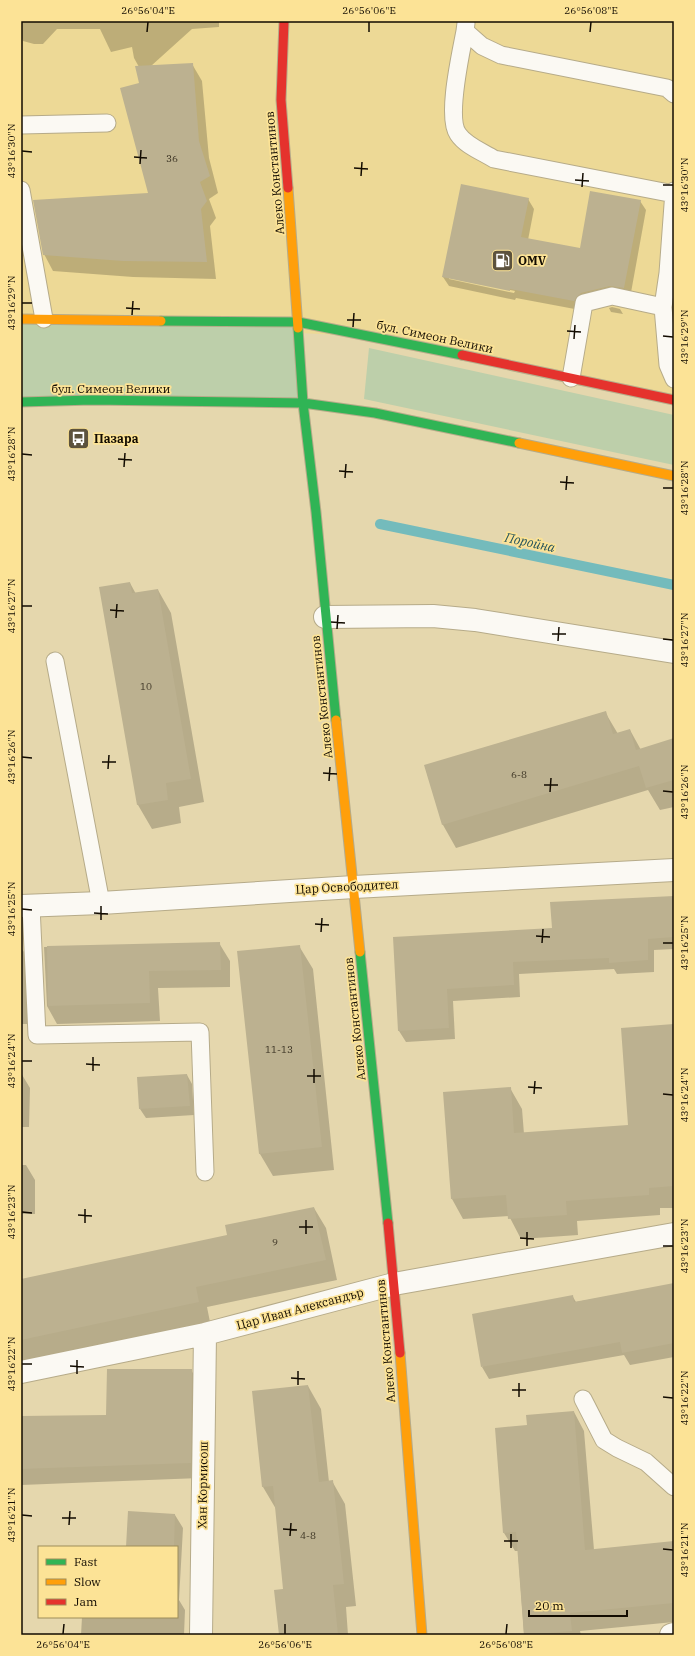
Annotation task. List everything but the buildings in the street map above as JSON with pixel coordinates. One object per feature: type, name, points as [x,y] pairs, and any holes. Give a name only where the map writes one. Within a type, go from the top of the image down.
[{"type":"main road","name":"Алеко Константинов","points":[[284,21],[281,100],[303,403],[316,512],[325,617],[394,1284],[422,1635]]},
{"type":"main road","name":"бул. Симеон Велики","points":[[21,319],[298,322],[380,337],[674,400]]},
{"type":"main road","name":"бул. Симеон Велики","points":[[21,402],[99,400],[303,403],[375,413],[674,476]]},
{"type":"street","points":[[325,617],[433,616],[475,620],[674,652]]},
{"type":"street","name":"Цар Освободител","points":[[26,906],[674,870]]},
{"type":"street","name":"Цар Иван Александър","points":[[21,1372],[205,1334],[394,1284],[674,1234]]},
{"type":"street","name":"Хан Кормисош","points":[[200,1635],[205,1334]]},
{"type":"lane","points":[[466,26],[482,46],[501,55],[667,88],[674,94]]},
{"type":"lane","points":[[466,26],[453,110],[458,134],[472,146],[494,159],[674,193],[668,273],[663,307],[668,366],[674,380]]},
{"type":"lane","points":[[21,125],[107,123]]},
{"type":"lane","points":[[21,190],[44,319]]},
{"type":"lane","points":[[571,378],[584,303],[612,296],[663,307]]},
{"type":"lane","points":[[55,661],[101,903]]},
{"type":"lane","points":[[26,906],[37,1035],[200,1032],[205,1172]]},
{"type":"lane","points":[[582,1399],[604,1440],[646,1462],[674,1487]]},
{"type":"shaded area","points":[[21,21],[674,21],[674,400],[380,337],[21,319]]},
{"type":"green space","points":[[21,319],[298,322],[303,403],[21,402]]},
{"type":"green space","points":[[369,348],[674,415],[674,465],[364,399]]},
{"type":"waterway","name":"Поройна","points":[[380,524],[674,585]]},
{"type":"traffic: fast","points":[[161,321],[298,322],[462,355]]},
{"type":"traffic: fast","points":[[298,328],[303,403],[316,512],[336,720]]},
{"type":"traffic: fast","points":[[21,402],[92,400],[303,403],[375,413],[519,443]]},
{"type":"traffic: fast","points":[[360,952],[388,1223]]},
{"type":"traffic: slow","points":[[288,188],[298,328]]},
{"type":"traffic: slow","points":[[21,319],[161,321]]},
{"type":"traffic: slow","points":[[519,443],[674,476]]},
{"type":"traffic: slow","points":[[336,720],[360,952]]},
{"type":"traffic: slow","points":[[400,1353],[422,1635]]},
{"type":"traffic: jam","points":[[284,21],[281,100],[288,188]]},
{"type":"traffic: jam","points":[[462,355],[674,400]]},
{"type":"traffic: jam","points":[[388,1223],[400,1353]]},
{"type":"place","name":"OMV","points":[[502,261]]},
{"type":"place","name":"Пазара","points":[[78,439]]}]
